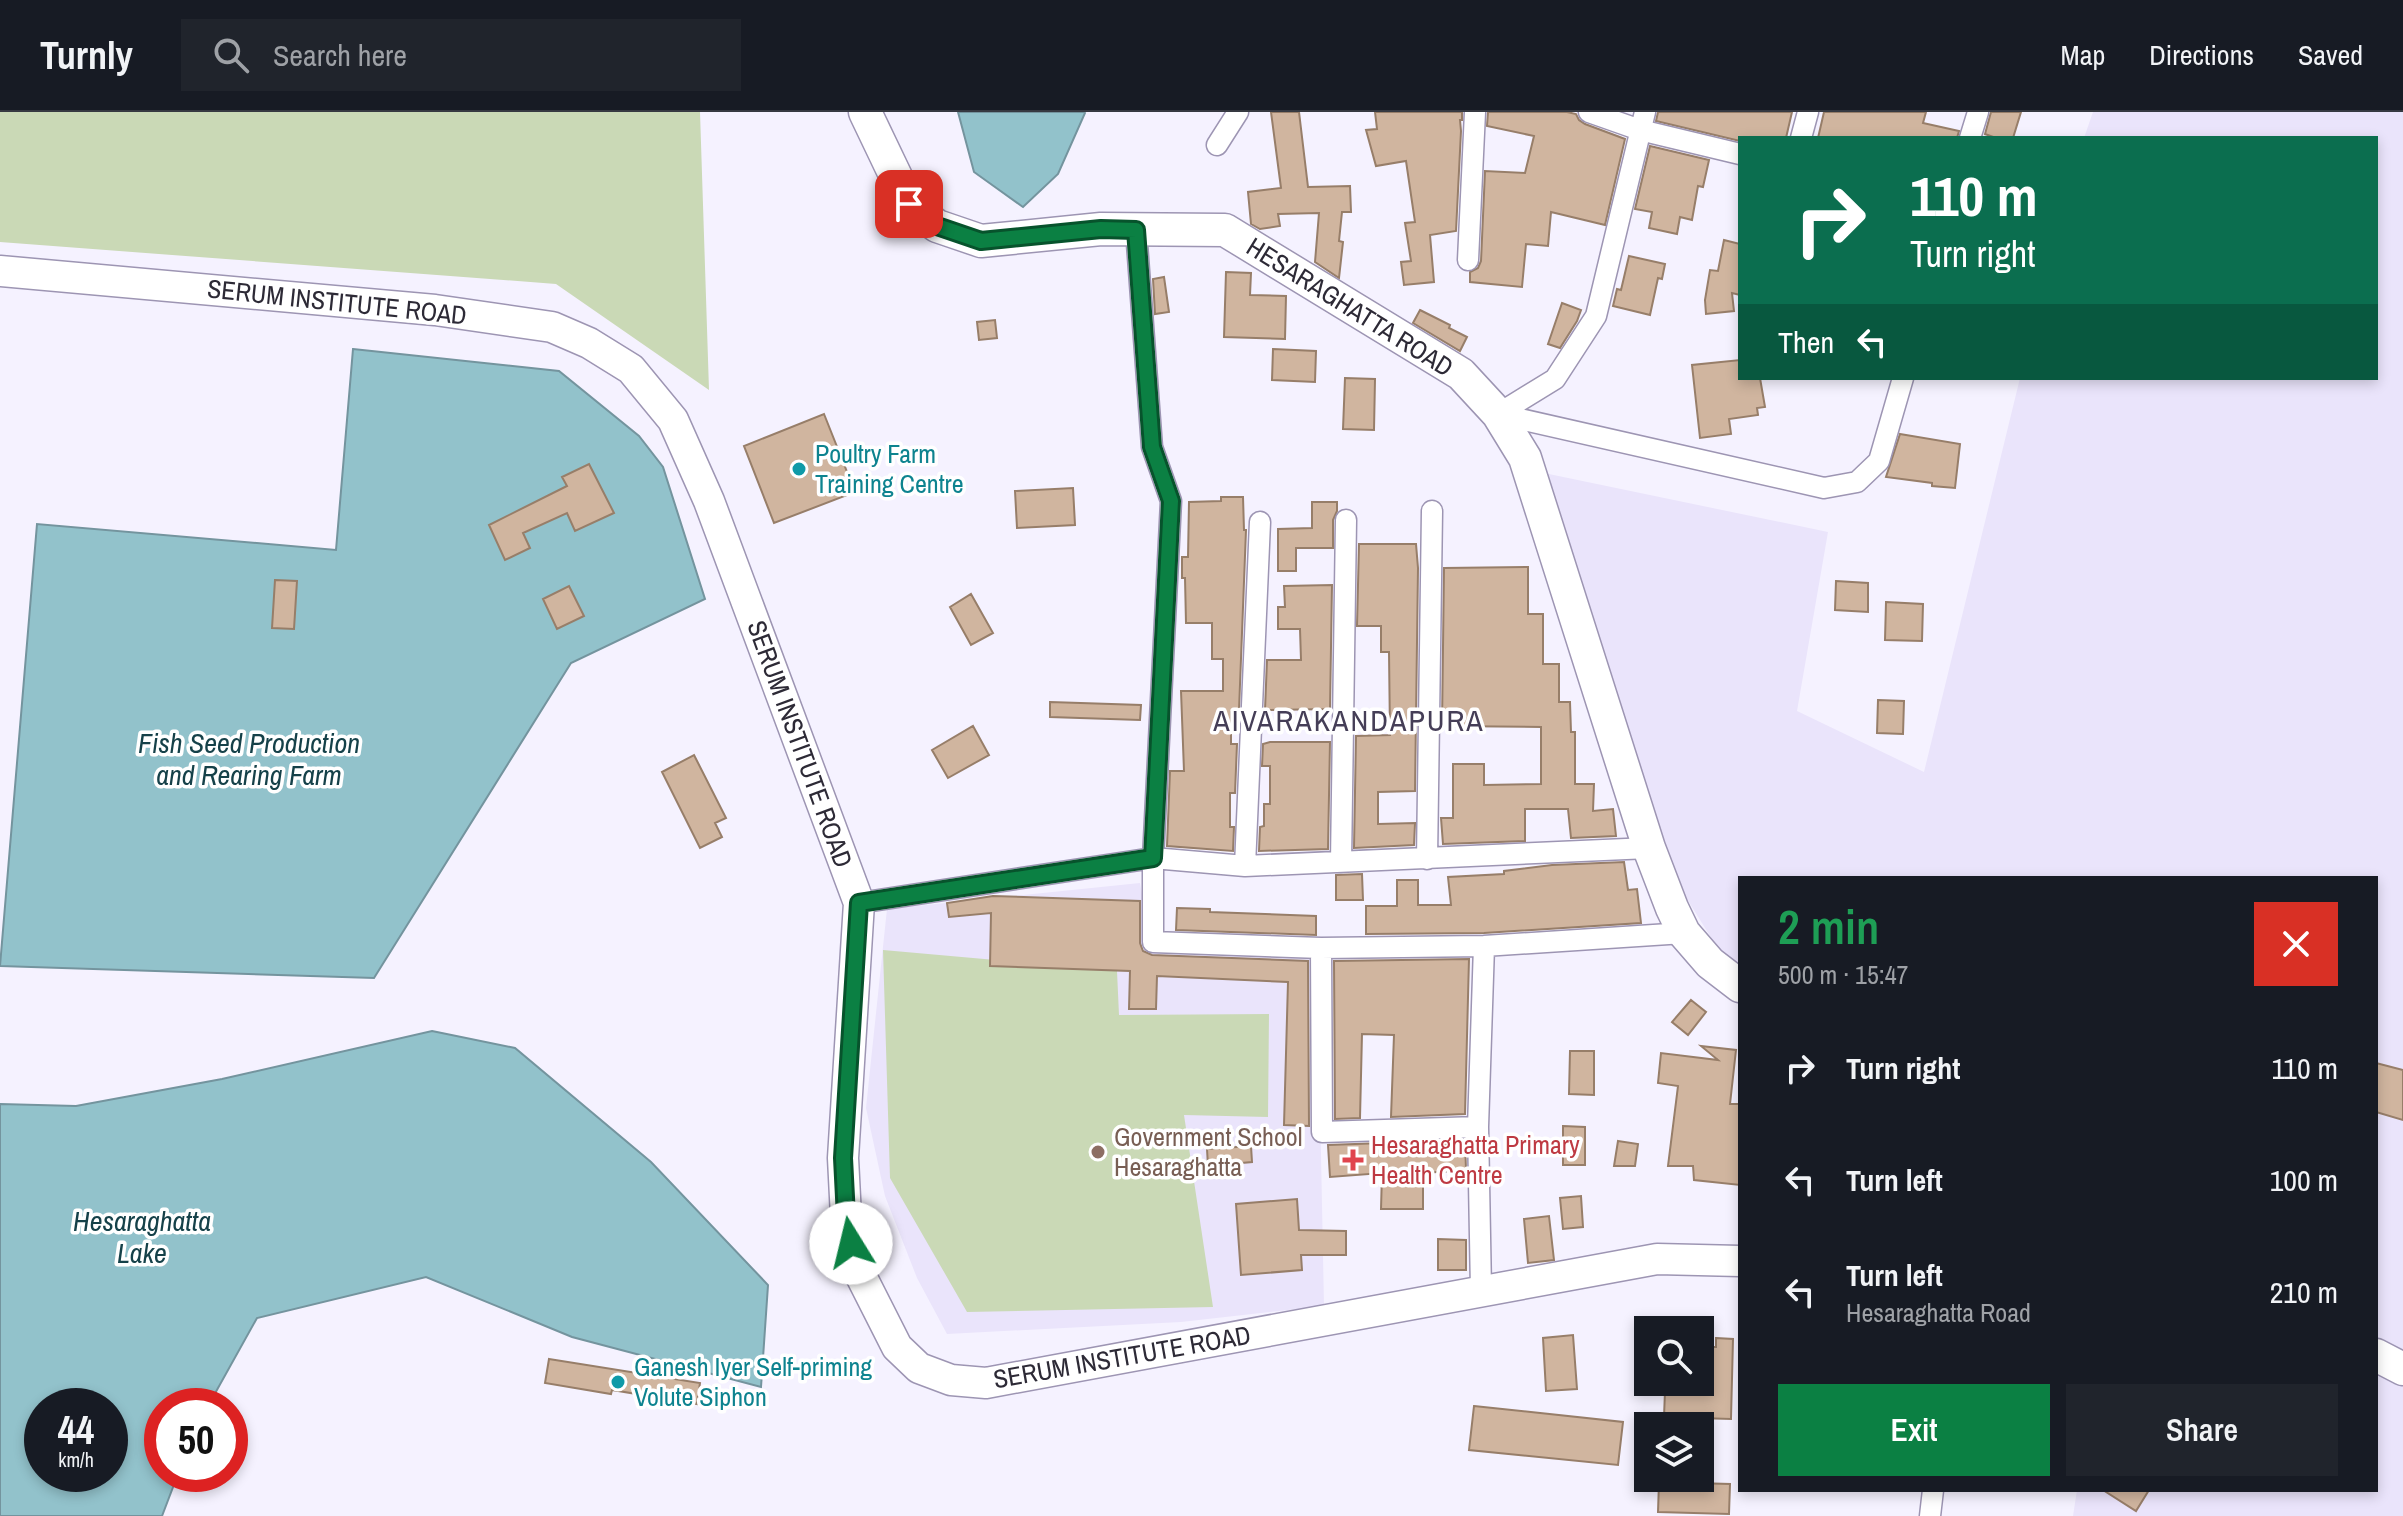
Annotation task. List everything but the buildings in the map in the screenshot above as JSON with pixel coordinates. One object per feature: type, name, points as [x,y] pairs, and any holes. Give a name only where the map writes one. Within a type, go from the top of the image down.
[{"type":"main road","name":"HESARAGHATTA ROAD","points":[[865,112],[909,204],[937,226],[981,241],[1101,229],[1225,230],[1461,374],[1498,414],[1525,458],[1649,848],[1684,933],[1710,963],[1738,984]]},
{"type":"main road","name":"SERUM INSTITUTE ROAD","points":[[0,271],[435,310],[552,327],[589,343],[631,369],[673,420],[709,501],[859,903],[843,1158],[846,1217],[857,1268],[863,1281],[897,1347],[919,1368],[951,1380],[986,1383],[1657,1259],[1738,1261]]},
{"type":"main road","points":[[2378,1356],[2403,1369]]},
{"type":"street","points":[[1217,145],[1238,112]]},
{"type":"street","points":[[1468,260],[1475,112]]},
{"type":"street","points":[[1589,112],[1642,121],[1738,153]]},
{"type":"street","points":[[1802,136],[1808,112]]},
{"type":"street","points":[[1971,136],[1978,112]]},
{"type":"street","points":[[1498,414],[1555,379],[1596,316],[1642,121]]},
{"type":"street","points":[[1136,230],[1152,447],[1171,501],[1153,858],[1153,942],[1321,948],[1484,946],[1684,933]]},
{"type":"street","points":[[1498,414],[1824,488],[1857,482],[1879,461],[1902,380]]},
{"type":"street","points":[[1427,859],[1432,511]]},
{"type":"street","points":[[1341,862],[1346,520]]},
{"type":"street","points":[[1245,866],[1260,522]]},
{"type":"street","points":[[859,903],[1153,858],[1245,866],[1649,848]]},
{"type":"street","points":[[1481,1291],[1478,1127],[1484,946]]},
{"type":"street","points":[[1321,948],[1322,1132],[1478,1127]]},
{"type":"street","points":[[1930,1516],[1933,1492]]},
{"type":"shaded area","points":[[2093,112],[2403,112],[2403,1516],[2073,1516],[2077,1492],[2378,1492],[2378,876],[1738,876],[1738,969],[1723,957],[1671,873],[1544,473],[1828,532],[1797,711],[1924,772],[2020,380],[2378,380],[2378,136],[2085,136]]},
{"type":"shaded area","name":"Government School Hesaraghatta","points":[[1140,883],[1151,947],[1317,952],[1324,1306],[1181,1322],[947,1334],[917,1278],[885,1196],[866,1108],[887,909]]},
{"type":"green space","points":[[0,112],[700,112],[709,390],[556,284],[0,242]]},
{"type":"green space","name":"Government School Hesaraghatta","points":[[883,950],[1117,971],[1119,1015],[1269,1014],[1268,1117],[1184,1115],[1213,1307],[967,1312],[890,1178]]},
{"type":"water","points":[[958,112],[1085,113],[1058,174],[1023,207],[974,172]]},
{"type":"water","name":"Fish Seed Production and Rearing Farm","points":[[353,349],[559,371],[639,436],[663,467],[705,599],[571,663],[374,978],[0,966],[37,524],[336,550]]},
{"type":"water","name":"Hesaraghatta Lake","points":[[432,1031],[515,1048],[651,1162],[768,1285],[761,1387],[572,1337],[426,1277],[257,1318],[218,1388],[144,1388],[144,1492],[171,1492],[162,1516],[0,1516],[0,1104],[76,1106],[222,1079]]},
{"type":"place","name":"Poultry Farm Training Centre","points":[[799,469]]},
{"type":"place","name":"Government School Hesaraghatta","points":[[1098,1152]]},
{"type":"place","name":"Hesaraghatta Primary Health Centre","points":[[1353,1160]]},
{"type":"place","name":"Ganesh Iyer Self-priming Volute Siphon","points":[[618,1382]]},
{"type":"district","name":"AIVARAKANDAPURA","points":[[1349,721]]},
{"type":"route","points":[[851,1243],[846,1217],[843,1158],[859,903],[1153,858],[1171,501],[1152,447],[1136,230],[1101,229],[981,241],[937,226],[909,204]]}]
